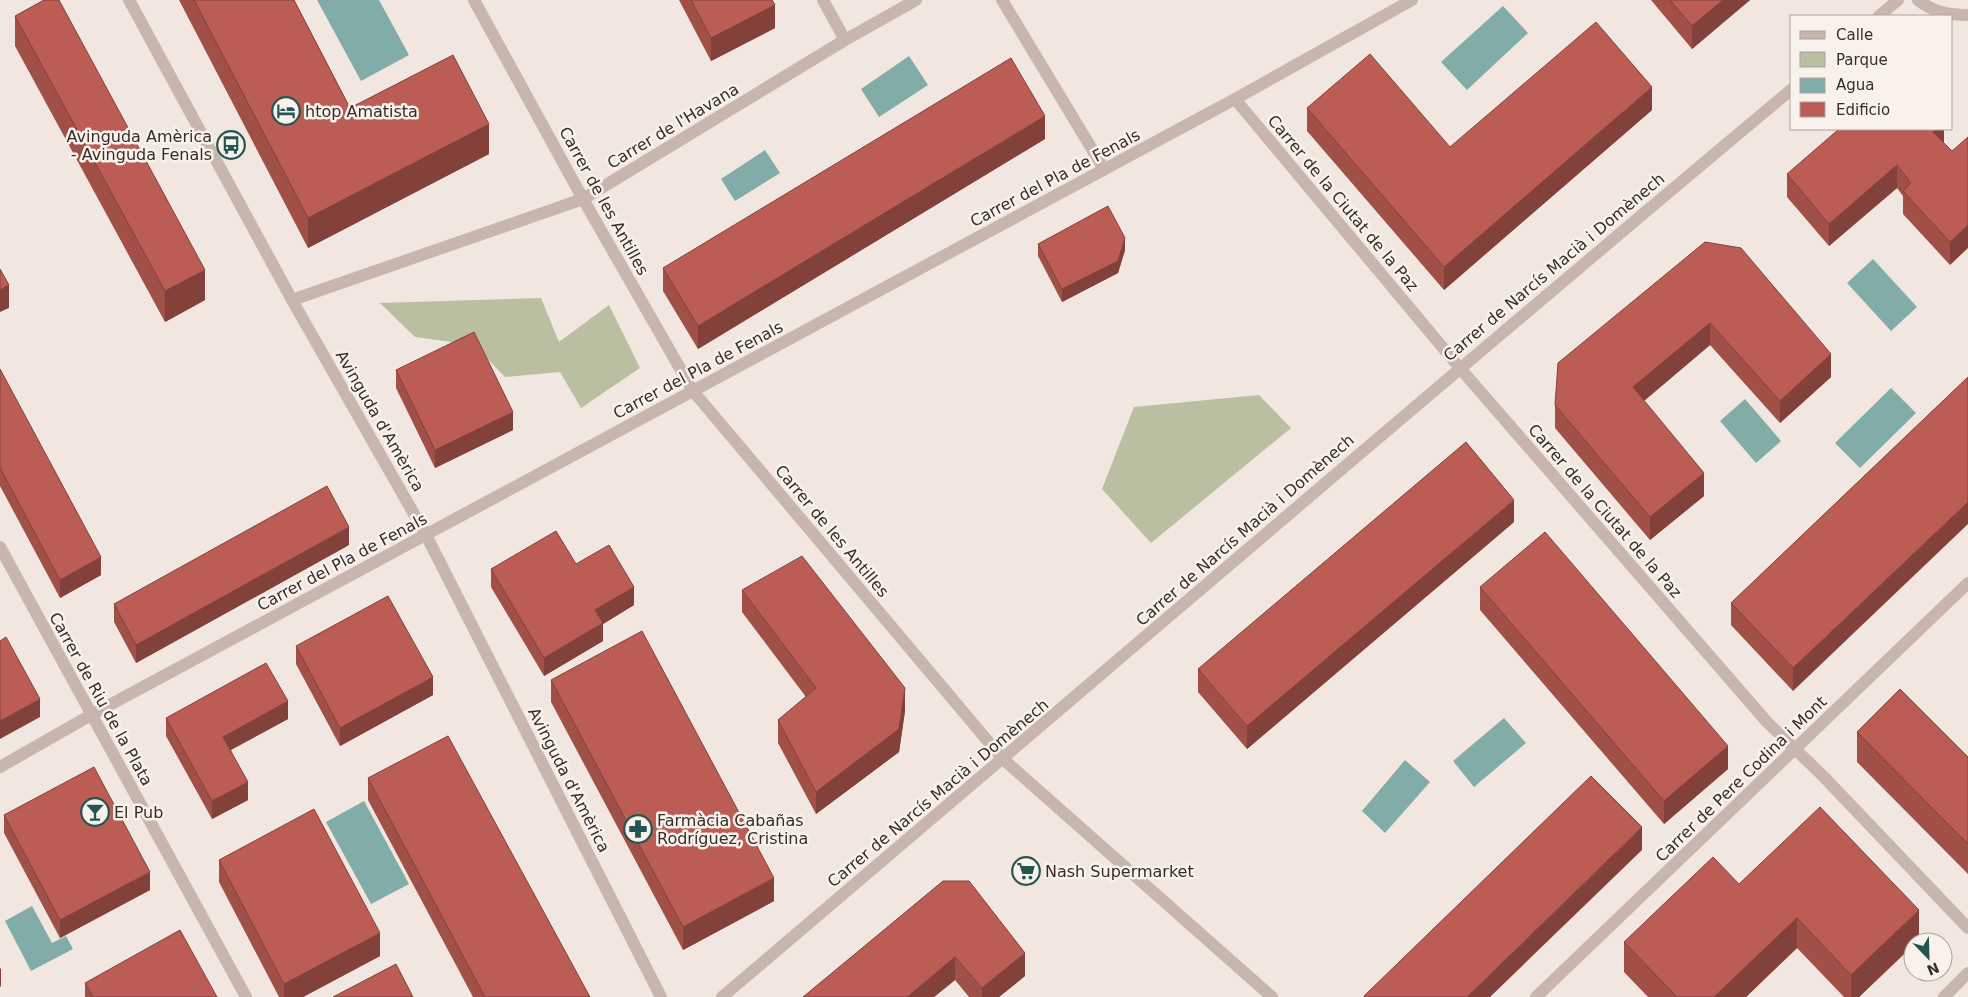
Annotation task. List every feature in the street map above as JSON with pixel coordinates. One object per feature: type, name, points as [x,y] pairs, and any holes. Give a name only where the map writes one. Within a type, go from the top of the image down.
[{"type":"street","name":"Avinguda d'Amèrica","points":[[129,0],[292,300],[426,535],[661,997]]},
{"type":"street","name":"Carrer de les Antilles","points":[[474,0],[583,200],[694,391],[1003,759],[1272,997]]},
{"type":"street","points":[[823,0],[844,40]]},
{"type":"street","name":"Carrer de l'Havana","points":[[292,300],[583,200],[844,40],[916,0]]},
{"type":"street","points":[[1002,0],[1104,169]]},
{"type":"street","name":"Carrer del Pla de Fenals","points":[[0,767],[91,715],[1235,99],[1412,0]]},
{"type":"street","points":[[1880,15],[1898,0]]},
{"type":"street","points":[[1918,0],[1928,7],[1949,15]]},
{"type":"street","points":[[1953,16],[1968,15]]},
{"type":"street","name":"Carrer de Narcís Macià i Domènech","points":[[722,997],[1460,367],[1790,91]]},
{"type":"street","name":"Carrer de la Ciutat de la Paz","points":[[1235,99],[1460,367],[1767,722],[1968,928]]},
{"type":"street","name":"Carrer de Riu de la Plata","points":[[0,547],[246,997]]},
{"type":"street","name":"Carrer de Pere Codina i Mont","points":[[1536,997],[1796,750],[1968,583]]},
{"type":"street","points":[[1944,997],[1968,973]]},
{"type":"green space","points":[[541,298],[559,342],[609,305],[640,368],[581,408],[560,372],[505,377],[474,345],[415,337],[380,303]]},
{"type":"green space","points":[[1259,395],[1291,428],[1151,543],[1102,489],[1134,407]]},
{"type":"water","points":[[317,0],[379,0],[409,55],[361,81]]},
{"type":"water","points":[[1503,6],[1528,33],[1467,90],[1441,62]]},
{"type":"water","points":[[909,56],[928,85],[879,117],[861,89]]},
{"type":"water","points":[[765,150],[780,173],[735,201],[721,179]]},
{"type":"water","points":[[1873,259],[1917,307],[1891,331],[1847,283]]},
{"type":"water","points":[[1891,388],[1916,413],[1860,468],[1835,443]]},
{"type":"water","points":[[1745,399],[1781,441],[1756,463],[1720,421]]},
{"type":"water","points":[[1504,718],[1526,743],[1474,787],[1453,761]]},
{"type":"water","points":[[1405,760],[1430,782],[1385,833],[1362,811]]},
{"type":"water","points":[[364,801],[409,884],[371,904],[326,822]]},
{"type":"water","points":[[32,906],[52,943],[66,936],[73,949],[31,971],[5,921]]},
{"type":"building","points":[[44,0],[59,0],[205,270],[165,291],[15,16]]},
{"type":"building","name":"htop Amatista","points":[[194,0],[294,0],[350,108],[453,55],[489,124],[308,218]]},
{"type":"building","points":[[691,0],[772,0],[775,5],[711,38]]},
{"type":"building","points":[[1670,0],[1723,0],[1692,26]]},
{"type":"building","points":[[1596,22],[1652,87],[1444,267],[1307,108],[1370,54],[1450,147]]},
{"type":"building","points":[[1011,58],[1045,116],[698,326],[663,268]]},
{"type":"building","points":[[1838,130],[1935,130],[1933,132],[1952,151],[1968,137],[1968,225],[1950,242],[1903,191],[1911,183],[1897,165],[1829,224],[1787,174]]},
{"type":"building","points":[[1108,206],[1125,238],[1118,261],[1062,289],[1038,244]]},
{"type":"building","points":[[1705,242],[1741,248],[1831,354],[1780,401],[1710,323],[1633,387],[1704,473],[1650,517],[1555,405],[1558,363]]},
{"type":"building","points":[[0,269],[9,285],[0,290]]},
{"type":"building","points":[[474,332],[513,412],[435,450],[396,370]]},
{"type":"building","points":[[0,369],[101,557],[60,580],[0,468]]},
{"type":"building","points":[[1968,377],[1968,502],[1793,668],[1731,603]]},
{"type":"building","points":[[1466,442],[1514,500],[1247,726],[1198,669]]},
{"type":"building","points":[[327,486],[349,527],[136,645],[114,604]]},
{"type":"building","points":[[556,531],[576,564],[609,545],[634,587],[595,610],[603,623],[544,658],[491,569]]},
{"type":"building","points":[[1545,532],[1728,746],[1664,801],[1480,587]]},
{"type":"building","points":[[802,556],[905,688],[899,729],[816,792],[778,720],[816,688],[742,590]]},
{"type":"building","points":[[388,596],[433,677],[340,728],[296,646]]},
{"type":"building","points":[[642,631],[774,878],[683,927],[551,680]]},
{"type":"building","points":[[6,637],[40,699],[0,721],[0,641]]},
{"type":"building","points":[[266,663],[288,701],[223,737],[248,782],[212,801],[166,718]]},
{"type":"building","points":[[1900,689],[1968,757],[1968,844],[1857,732]]},
{"type":"building","points":[[448,736],[590,997],[485,997],[368,778]]},
{"type":"building","points":[[94,767],[150,872],[60,920],[4,815]]},
{"type":"building","points":[[1591,776],[1642,827],[1467,997],[1364,996]]},
{"type":"building","points":[[1820,807],[1919,910],[1851,975],[1797,918],[1714,997],[1677,997],[1624,942],[1713,857],[1739,884]]},
{"type":"building","points":[[314,809],[380,933],[284,984],[219,860]]},
{"type":"building","points":[[943,881],[969,881],[1025,953],[982,988],[955,957],[907,997],[803,997]]},
{"type":"building","points":[[180,930],[217,997],[93,997],[85,983]]},
{"type":"building","points":[[396,964],[413,997],[333,997]]},
{"type":"place","name":"htop Amatista","points":[[286,111]]},
{"type":"place","name":"Avinguda Amèrica - Avinguda Fenals","points":[[231,145]]},
{"type":"place","name":"El Pub","points":[[95,812]]},
{"type":"place","name":"Farmàcia Cabañas Rodríguez, Cristina","points":[[638,829]]},
{"type":"place","name":"Nash Supermarket","points":[[1026,871]]}]
